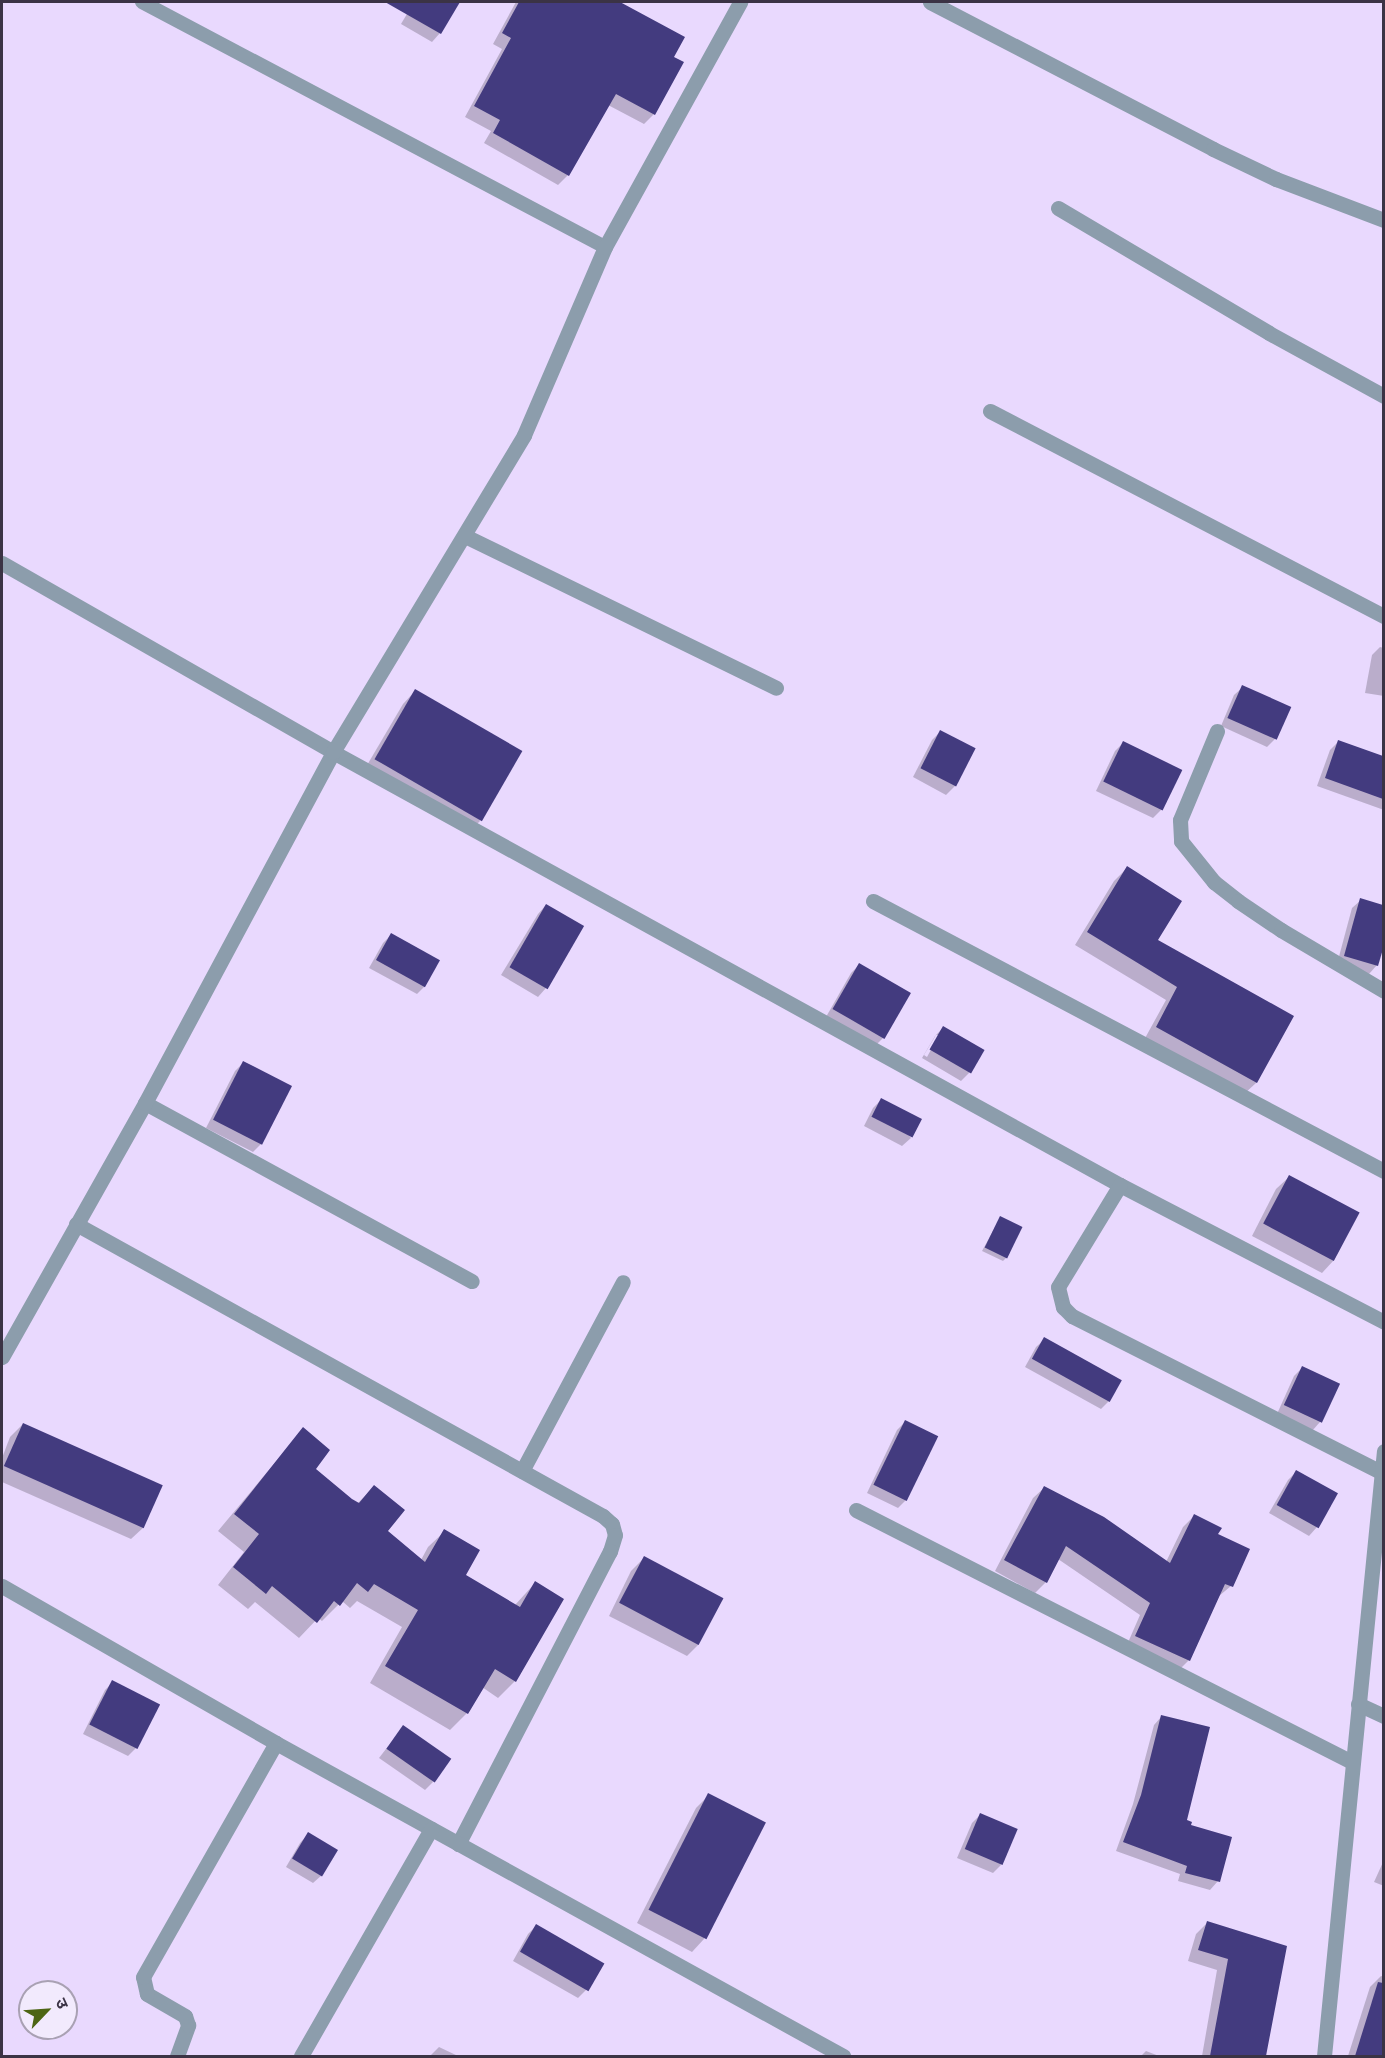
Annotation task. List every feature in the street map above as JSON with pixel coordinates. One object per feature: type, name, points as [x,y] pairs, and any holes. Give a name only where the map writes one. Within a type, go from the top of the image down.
[{"type":"street","points":[[2,1357],[145,1103],[333,752],[524,435],[605,247],[740,2]]},
{"type":"street","points":[[930,2],[1276,179],[1383,220]]},
{"type":"street","points":[[1058,208],[1269,333],[1383,396]]},
{"type":"street","points":[[990,411],[1383,616]]},
{"type":"street","points":[[465,536],[776,688]]},
{"type":"street","points":[[2,563],[333,752],[1120,1185],[1383,1322]]},
{"type":"street","points":[[1217,731],[1180,820],[1181,841],[1214,882],[1238,901],[1281,930],[1383,991]]},
{"type":"street","points":[[873,901],[1383,1171]]},
{"type":"street","points":[[145,1103],[472,1281]]},
{"type":"street","points":[[1120,1185],[1058,1287],[1063,1307],[1072,1316],[1381,1472]]},
{"type":"street","points":[[76,1224],[603,1515],[612,1524],[615,1535],[610,1551],[458,1844]]},
{"type":"street","points":[[522,1471],[623,1282]]},
{"type":"street","points":[[1324,2056],[1383,1450]]},
{"type":"street","points":[[856,1510],[1352,1762]]},
{"type":"street","points":[[2,1586],[276,1743],[843,2056]]},
{"type":"street","points":[[1358,1704],[1383,1716]]},
{"type":"street","points":[[177,2056],[188,2025],[185,2016],[147,1994],[143,1977],[276,1743]]},
{"type":"street","points":[[302,2056],[431,1829]]},
{"type":"lane","points":[[142,2],[605,247]]},
{"type":"building","points":[[385,2],[460,2],[441,34]]},
{"type":"building","points":[[519,2],[620,2],[685,37],[674,57],[684,62],[655,115],[616,94],[569,176],[493,133],[500,120],[474,106],[511,38],[502,33]]},
{"type":"building","points":[[1242,685],[1291,707],[1277,740],[1227,718]]},
{"type":"building","points":[[415,689],[522,751],[482,821],[374,759]]},
{"type":"building","points":[[940,730],[976,748],[956,786],[920,768]]},
{"type":"building","points":[[1338,740],[1383,756],[1383,799],[1325,778]]},
{"type":"building","points":[[1123,741],[1182,770],[1163,810],[1103,781]]},
{"type":"building","points":[[1127,866],[1182,901],[1158,940],[1294,1016],[1257,1083],[1156,1027],[1177,987],[1087,932]]},
{"type":"building","points":[[1360,898],[1383,905],[1383,949],[1378,966],[1344,956]]},
{"type":"building","points":[[546,904],[584,926],[548,989],[509,967]]},
{"type":"building","points":[[391,933],[440,960],[425,987],[376,960]]},
{"type":"building","points":[[859,963],[911,993],[884,1039],[832,1009]]},
{"type":"building","points":[[943,1026],[985,1050],[971,1073],[930,1049]]},
{"type":"building","points":[[243,1061],[292,1086],[262,1145],[213,1120]]},
{"type":"building","points":[[881,1098],[922,1119],[912,1138],[871,1117]]},
{"type":"building","points":[[1289,1175],[1360,1213],[1334,1261],[1263,1224]]},
{"type":"building","points":[[1000,1216],[1022,1227],[1007,1258],[985,1247]]},
{"type":"building","points":[[1044,1337],[1122,1380],[1110,1402],[1032,1359]]},
{"type":"building","points":[[1302,1366],[1340,1384],[1322,1423],[1284,1405]]},
{"type":"building","points":[[905,1420],[938,1436],[907,1501],[873,1485]]},
{"type":"building","points":[[23,1423],[163,1485],[144,1528],[4,1466]]},
{"type":"building","points":[[303,1427],[330,1450],[316,1469],[352,1499],[359,1503],[374,1485],[405,1510],[388,1531],[425,1562],[444,1529],[480,1550],[466,1575],[520,1607],[535,1581],[564,1599],[516,1682],[495,1669],[468,1714],[385,1666],[418,1610],[374,1584],[368,1592],[357,1583],[340,1606],[334,1601],[317,1623],[272,1586],[266,1594],[233,1567],[259,1534],[234,1514]]},
{"type":"building","points":[[1296,1470],[1338,1493],[1319,1528],[1277,1505]]},
{"type":"building","points":[[1044,1486],[1104,1517],[1170,1563],[1194,1514],[1222,1528],[1218,1534],[1250,1549],[1233,1587],[1225,1584],[1190,1661],[1135,1636],[1150,1603],[1066,1546],[1047,1583],[1004,1560]]},
{"type":"building","points":[[644,1556],[723,1598],[699,1645],[619,1603]]},
{"type":"building","points":[[112,1680],[160,1705],[137,1749],[89,1725]]},
{"type":"building","points":[[1161,1715],[1210,1727],[1187,1820],[1192,1822],[1191,1825],[1232,1837],[1220,1882],[1185,1873],[1187,1866],[1123,1842],[1141,1795]]},
{"type":"building","points":[[403,1725],[451,1759],[435,1783],[386,1749]]},
{"type":"building","points":[[708,1793],[766,1823],[706,1939],[649,1910]]},
{"type":"building","points":[[980,1813],[1018,1829],[1003,1865],[965,1849]]},
{"type":"building","points":[[308,1832],[338,1850],[322,1877],[292,1859]]},
{"type":"building","points":[[1207,1921],[1287,1946],[1266,2056],[1210,2056],[1228,1959],[1198,1950]]},
{"type":"building","points":[[536,1924],[604,1964],[588,1991],[520,1952]]},
{"type":"building","points":[[1378,1982],[1383,1983],[1383,2056],[1355,2056]]}]
